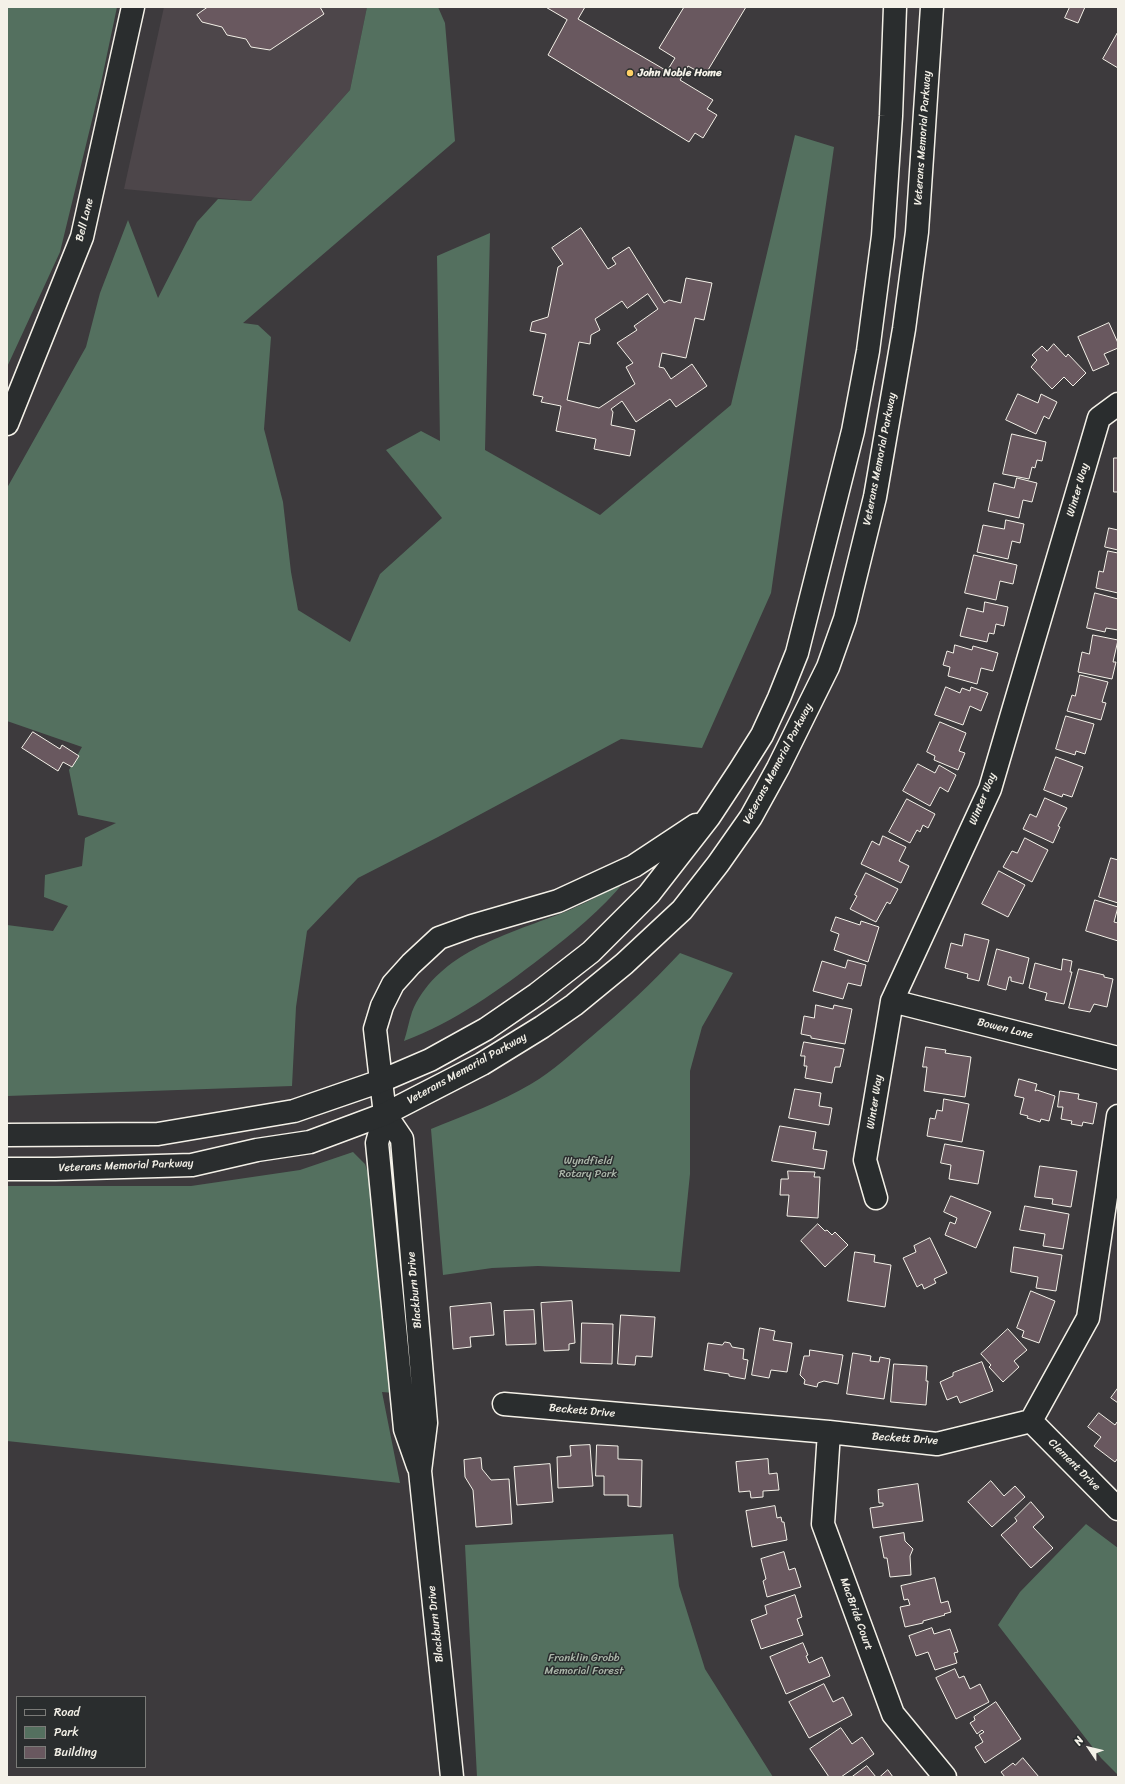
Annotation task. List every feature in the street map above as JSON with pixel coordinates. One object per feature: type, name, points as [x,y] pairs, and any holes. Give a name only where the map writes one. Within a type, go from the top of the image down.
[{"type":"main road","name":"Bell Lane","points":[[7,424],[82,238],[132,7]]},
{"type":"main road","points":[[7,1135],[158,1134],[294,1111],[381,1081],[430,1060],[486,1029],[537,994],[591,952],[649,894],[709,817],[762,735],[797,653],[853,431],[868,351],[883,236],[891,116],[895,7]]},
{"type":"main road","name":"Veterans Memorial Parkway","points":[[7,1169],[55,1169],[192,1164],[257,1150],[310,1142],[385,1114],[482,1064],[542,1028],[574,1005],[624,964],[677,915],[718,864],[751,817],[799,728],[828,668],[845,619],[875,497],[904,329],[917,232],[932,7]]},
{"type":"main road","name":"Winter Way","points":[[876,1198],[866,1160],[892,1001],[990,789],[1099,418],[1118,404]]},
{"type":"main road","name":"Blackburn Drive","points":[[452,1777],[420,1471],[405,1429],[378,1159],[377,1144],[385,1114],[376,1029],[382,1006],[393,984],[411,964],[439,938],[472,926],[565,898],[634,866],[709,817]]},
{"type":"main road","name":"Bowen Lane","points":[[892,1001],[1118,1058]]},
{"type":"main road","points":[[1031,1421],[1088,1318],[1118,1116]]},
{"type":"main road","name":"Beckett Drive","points":[[504,1404],[829,1432],[936,1444],[1031,1421]]},
{"type":"main road","name":"Clement Drive","points":[[1031,1421],[1118,1509]]},
{"type":"main road","name":"MacBride Court","points":[[829,1432],[823,1524],[893,1714],[945,1777]]},
{"type":"shaded area","points":[[164,7],[367,7],[350,90],[251,201],[124,189]]},
{"type":"green space","points":[[7,7],[117,7],[101,83],[60,252],[7,367]]},
{"type":"green space","points":[[367,7],[438,7],[445,23],[455,141],[243,323],[258,325],[271,337],[264,429],[283,502],[291,572],[298,610],[350,642],[380,574],[442,518],[386,450],[421,431],[440,441],[437,256],[490,233],[485,450],[600,515],[731,405],[795,135],[834,147],[771,593],[702,748],[621,739],[358,878],[307,931],[296,1007],[292,1086],[7,1096],[7,925],[53,931],[68,906],[44,897],[45,875],[82,866],[85,838],[116,823],[78,815],[69,770],[82,747],[7,721],[7,488],[86,347],[100,293],[128,220],[158,298],[197,222],[218,199],[251,201],[350,90]]},
{"type":"green space","points":[[625,881],[596,912],[542,957],[509,981],[459,1015],[404,1041],[412,1012],[422,993],[436,977],[452,963],[489,942],[568,910]]},
{"type":"green space","name":"Wyndfield Rotary Park","points":[[680,953],[733,973],[702,1027],[690,1071],[690,1174],[680,1272],[538,1266],[492,1268],[443,1275],[431,1129],[507,1097],[531,1084],[547,1073],[603,1027],[659,975]]},
{"type":"green space","points":[[353,1152],[365,1164],[371,1182],[395,1393],[382,1392],[400,1483],[7,1441],[7,1186],[191,1186],[300,1170]]},
{"type":"green space","points":[[1086,1524],[1118,1548],[1118,1775],[1101,1758],[998,1625],[1020,1592]]},
{"type":"green space","name":"Franklin Grobb Memorial Forest","points":[[673,1534],[679,1586],[705,1669],[773,1777],[477,1777],[465,1545]]},
{"type":"building","points":[[208,7],[320,7],[324,14],[270,50],[251,47],[246,39],[227,35],[222,27],[202,22],[197,15]]},
{"type":"building","name":"John Noble Home","points":[[546,7],[585,7],[578,19],[667,71],[675,58],[659,48],[684,7],[746,7],[705,75],[688,66],[680,80],[713,100],[707,109],[717,115],[703,138],[695,133],[689,142],[548,55],[567,20]]},
{"type":"building","points":[[1070,7],[1085,7],[1078,23],[1065,18]]},
{"type":"building","points":[[1118,32],[1118,68],[1103,59]]},
{"type":"building","points":[[581,228],[608,269],[616,264],[612,258],[629,247],[664,303],[669,300],[681,303],[686,278],[712,283],[704,320],[695,318],[686,358],[662,353],[659,367],[664,368],[671,379],[692,364],[707,386],[676,407],[670,399],[636,422],[622,401],[611,409],[613,412],[611,425],[635,430],[630,456],[594,449],[596,439],[556,431],[561,406],[541,402],[543,397],[533,395],[546,334],[530,331],[532,322],[548,317],[558,267],[563,264],[552,248]],"holes":[[[648,294],[658,309],[634,326],[637,330],[617,343],[633,363],[626,367],[635,384],[599,408],[567,400],[579,342],[590,344],[591,335],[600,330],[595,319],[622,301],[627,308]]]},
{"type":"building","points":[[1109,323],[1118,343],[1118,348],[1104,354],[1109,364],[1093,371],[1078,337]]},
{"type":"building","points":[[1054,344],[1066,357],[1068,354],[1086,373],[1073,386],[1064,377],[1052,389],[1031,367],[1037,360],[1032,355],[1042,346],[1047,351]]},
{"type":"building","points":[[1018,394],[1038,403],[1041,394],[1057,402],[1049,419],[1044,416],[1036,434],[1006,420]]},
{"type":"building","points":[[1012,434],[1046,442],[1042,461],[1037,460],[1035,468],[1032,467],[1029,479],[1003,474]]},
{"type":"building","points":[[1114,458],[1118,458],[1118,492],[1114,492]]},
{"type":"building","points":[[1017,478],[1037,483],[1032,502],[1023,500],[1019,518],[988,511],[994,483],[1014,488]]},
{"type":"building","points":[[1006,520],[1024,524],[1020,543],[1012,541],[1008,559],[977,552],[983,525],[1004,529]]},
{"type":"building","points":[[1109,528],[1118,530],[1118,550],[1105,547]]},
{"type":"building","points":[[1108,551],[1118,553],[1118,593],[1096,588],[1099,571],[1103,572]]},
{"type":"building","points":[[974,555],[1017,565],[1013,584],[1000,581],[996,600],[965,593]]},
{"type":"building","points":[[1095,593],[1118,599],[1118,630],[1106,628],[1105,632],[1087,628]]},
{"type":"building","points":[[985,602],[1008,607],[1004,626],[996,624],[994,634],[989,633],[987,642],[960,636],[967,608],[983,612]]},
{"type":"building","points":[[1093,635],[1118,640],[1113,662],[1116,662],[1112,679],[1078,672],[1082,652],[1089,654]]},
{"type":"building","points":[[955,645],[972,650],[973,646],[998,653],[993,671],[981,668],[977,684],[948,676],[950,667],[943,665],[947,651],[953,653]]},
{"type":"building","points":[[1080,675],[1108,682],[1102,702],[1106,703],[1101,720],[1067,711],[1072,695],[1075,696]]},
{"type":"building","points":[[946,687],[960,693],[962,688],[970,691],[971,687],[988,693],[981,711],[970,706],[963,725],[935,715]]},
{"type":"building","points":[[1066,716],[1094,724],[1085,754],[1076,751],[1075,755],[1056,749]]},
{"type":"building","points":[[940,722],[966,733],[959,751],[965,753],[958,770],[934,760],[935,756],[927,752]]},
{"type":"building","points":[[33,732],[60,749],[62,745],[79,756],[72,767],[63,762],[58,771],[22,748]]},
{"type":"building","points":[[1056,757],[1083,767],[1072,797],[1063,794],[1062,797],[1044,790]]},
{"type":"building","points":[[918,764],[935,773],[939,765],[956,775],[948,792],[940,787],[930,806],[903,791]]},
{"type":"building","points":[[1045,798],[1067,808],[1058,826],[1060,827],[1053,843],[1023,829],[1030,814],[1036,817]]},
{"type":"building","points":[[907,799],[935,814],[928,828],[923,825],[920,832],[917,830],[910,843],[889,832]]},
{"type":"building","points":[[883,836],[906,847],[899,861],[909,866],[901,883],[861,864],[872,841],[879,845]]},
{"type":"building","points":[[1025,838],[1048,850],[1032,882],[1003,867],[1012,851],[1017,853]]},
{"type":"building","points":[[1111,858],[1118,860],[1118,903],[1099,897]]},
{"type":"building","points":[[999,871],[1025,885],[1008,917],[982,904]]},
{"type":"building","points":[[866,873],[898,889],[890,904],[887,902],[876,922],[850,909]]},
{"type":"building","points":[[1095,900],[1118,907],[1114,922],[1118,923],[1118,941],[1086,931]]},
{"type":"building","points":[[836,917],[860,925],[861,921],[879,927],[868,962],[834,950],[839,934],[831,931]]},
{"type":"building","points":[[965,934],[989,940],[979,981],[967,978],[968,974],[945,968],[951,943],[962,946]]},
{"type":"building","points":[[997,949],[1029,958],[1023,984],[1011,981],[1011,977],[1009,977],[1006,990],[988,985]]},
{"type":"building","points":[[1063,959],[1072,961],[1070,972],[1072,972],[1064,1004],[1045,1000],[1047,993],[1029,988],[1035,963],[1061,970]]},
{"type":"building","points":[[848,960],[866,965],[861,986],[848,983],[843,999],[813,991],[822,961],[845,968]]},
{"type":"building","points":[[1079,969],[1104,975],[1104,977],[1113,979],[1107,1007],[1094,1004],[1090,1012],[1069,1008]]},
{"type":"building","points":[[816,1005],[833,1009],[834,1005],[852,1009],[845,1044],[811,1038],[811,1036],[801,1034],[804,1016],[814,1018]]},
{"type":"building","points":[[804,1042],[844,1049],[840,1067],[835,1067],[832,1083],[805,1078],[807,1066],[804,1066],[805,1056],[801,1056]]},
{"type":"building","points":[[926,1047],[946,1050],[945,1053],[971,1057],[965,1097],[924,1091],[927,1067],[923,1067]]},
{"type":"building","points":[[1019,1079],[1037,1084],[1035,1091],[1037,1090],[1055,1096],[1049,1121],[1041,1119],[1040,1122],[1020,1114],[1024,1098],[1015,1096]]},
{"type":"building","points":[[795,1089],[821,1093],[819,1106],[832,1108],[829,1125],[789,1118]]},
{"type":"building","points":[[1060,1091],[1079,1094],[1078,1099],[1097,1103],[1093,1124],[1083,1122],[1082,1126],[1071,1124],[1072,1121],[1061,1119],[1063,1107],[1058,1107]]},
{"type":"building","points":[[944,1099],[969,1104],[962,1142],[927,1136],[930,1118],[935,1119],[937,1110],[942,1111]]},
{"type":"building","points":[[780,1126],[816,1132],[813,1149],[827,1151],[824,1169],[772,1161]]},
{"type":"building","points":[[945,1144],[984,1151],[978,1184],[949,1179],[951,1165],[941,1163]]},
{"type":"building","points":[[1040,1166],[1077,1171],[1071,1207],[1052,1204],[1053,1199],[1035,1197]]},
{"type":"building","points":[[788,1171],[815,1172],[814,1177],[820,1177],[818,1218],[787,1216],[789,1195],[780,1195],[781,1179],[788,1179]]},
{"type":"building","points":[[951,1196],[991,1212],[976,1248],[945,1235],[950,1222],[955,1224],[957,1218],[944,1212]]},
{"type":"building","points":[[1025,1206],[1069,1214],[1063,1249],[1043,1246],[1045,1234],[1020,1230]]},
{"type":"building","points":[[818,1224],[832,1235],[835,1232],[848,1245],[825,1267],[801,1241]]},
{"type":"building","points":[[930,1238],[947,1273],[934,1279],[936,1283],[924,1289],[922,1284],[917,1287],[903,1258],[916,1252],[914,1246]]},
{"type":"building","points":[[1014,1247],[1062,1255],[1056,1291],[1036,1288],[1038,1277],[1011,1272]]},
{"type":"building","points":[[855,1252],[875,1255],[874,1262],[891,1265],[885,1307],[848,1301]]},
{"type":"building","points":[[1031,1291],[1055,1301],[1039,1343],[1022,1337],[1024,1331],[1017,1328]]},
{"type":"building","points":[[572,1301],[575,1343],[569,1344],[569,1350],[544,1351],[541,1303]]},
{"type":"building","points":[[491,1303],[494,1335],[470,1337],[471,1347],[453,1349],[450,1307]]},
{"type":"building","points":[[534,1310],[536,1344],[506,1345],[504,1311]]},
{"type":"building","points":[[621,1315],[655,1317],[652,1357],[636,1356],[635,1365],[618,1364]]},
{"type":"building","points":[[582,1323],[613,1324],[612,1364],[581,1363]]},
{"type":"building","points":[[760,1328],[775,1331],[773,1340],[792,1343],[787,1372],[771,1370],[769,1378],[752,1375]]},
{"type":"building","points":[[1008,1329],[1027,1350],[1014,1361],[1019,1367],[1003,1382],[989,1367],[991,1365],[981,1354]]},
{"type":"building","points":[[725,1342],[730,1343],[732,1347],[744,1349],[743,1359],[748,1360],[745,1379],[729,1376],[729,1374],[704,1370],[708,1343],[722,1345]]},
{"type":"building","points":[[810,1350],[843,1355],[838,1384],[824,1381],[818,1383],[817,1387],[804,1384],[805,1380],[800,1375],[804,1356],[809,1356]]},
{"type":"building","points":[[853,1353],[871,1356],[870,1361],[879,1362],[880,1357],[890,1359],[884,1399],[847,1394]]},
{"type":"building","points":[[982,1362],[993,1391],[960,1403],[957,1396],[947,1400],[940,1382],[953,1376],[953,1373]]},
{"type":"building","points":[[894,1364],[927,1366],[926,1381],[928,1381],[926,1405],[891,1402]]},
{"type":"building","points":[[1118,1388],[1118,1403],[1111,1398]]},
{"type":"building","points":[[1099,1413],[1115,1425],[1117,1422],[1118,1423],[1118,1458],[1115,1462],[1094,1446],[1101,1437],[1088,1427]]},
{"type":"building","points":[[590,1445],[593,1486],[558,1488],[557,1457],[571,1456],[570,1446]]},
{"type":"building","points":[[597,1445],[618,1446],[618,1459],[642,1460],[641,1507],[628,1506],[628,1495],[604,1495],[604,1476],[596,1476]]},
{"type":"building","points":[[481,1458],[482,1469],[491,1480],[509,1479],[512,1524],[476,1527],[473,1490],[465,1477],[464,1460]]},
{"type":"building","points":[[768,1459],[769,1474],[777,1473],[779,1490],[763,1491],[763,1497],[751,1498],[750,1491],[739,1492],[736,1462]]},
{"type":"building","points":[[550,1464],[553,1502],[517,1505],[514,1467]]},
{"type":"building","points":[[991,1481],[1004,1496],[1015,1486],[1025,1497],[992,1527],[968,1502]]},
{"type":"building","points":[[918,1484],[923,1521],[873,1528],[870,1508],[883,1506],[883,1503],[879,1503],[878,1490]]},
{"type":"building","points":[[1031,1502],[1044,1517],[1033,1527],[1053,1548],[1031,1568],[1001,1535],[1017,1521],[1015,1518]]},
{"type":"building","points":[[775,1506],[777,1518],[781,1517],[782,1522],[784,1522],[787,1540],[752,1547],[746,1511]]},
{"type":"building","points":[[904,1533],[905,1541],[913,1549],[910,1556],[911,1575],[890,1577],[887,1558],[884,1558],[880,1537]]},
{"type":"building","points":[[784,1552],[789,1570],[795,1568],[801,1587],[767,1597],[763,1581],[766,1579],[761,1559]]},
{"type":"building","points":[[935,1578],[941,1603],[948,1601],[951,1612],[923,1621],[923,1623],[905,1627],[900,1607],[910,1605],[908,1599],[904,1600],[901,1586]]},
{"type":"building","points":[[795,1595],[802,1617],[797,1619],[803,1635],[761,1649],[751,1620],[767,1614],[765,1606]]},
{"type":"building","points":[[932,1628],[934,1634],[950,1629],[958,1652],[954,1653],[957,1663],[935,1670],[928,1652],[916,1656],[909,1636]]},
{"type":"building","points":[[803,1643],[808,1655],[806,1656],[809,1663],[822,1657],[830,1676],[786,1694],[770,1657]]},
{"type":"building","points":[[955,1669],[959,1678],[964,1676],[970,1689],[980,1684],[989,1702],[956,1719],[936,1678]]},
{"type":"building","points":[[824,1684],[833,1702],[843,1697],[852,1715],[809,1738],[789,1702]]},
{"type":"building","points":[[996,1702],[1021,1739],[985,1763],[975,1747],[983,1742],[979,1735],[984,1732],[982,1730],[977,1734],[970,1723],[975,1720],[974,1717]]},
{"type":"building","points":[[841,1728],[852,1744],[862,1737],[874,1754],[841,1777],[829,1777],[810,1749]]},
{"type":"building","points":[[1023,1758],[1039,1777],[1005,1777],[1001,1772],[1013,1763],[1015,1765]]},
{"type":"building","points":[[867,1766],[876,1777],[852,1777]]},
{"type":"building","points":[[888,1770],[893,1777],[880,1777]]},
{"type":"place","name":"John Noble Home","points":[[630,73]]}]
